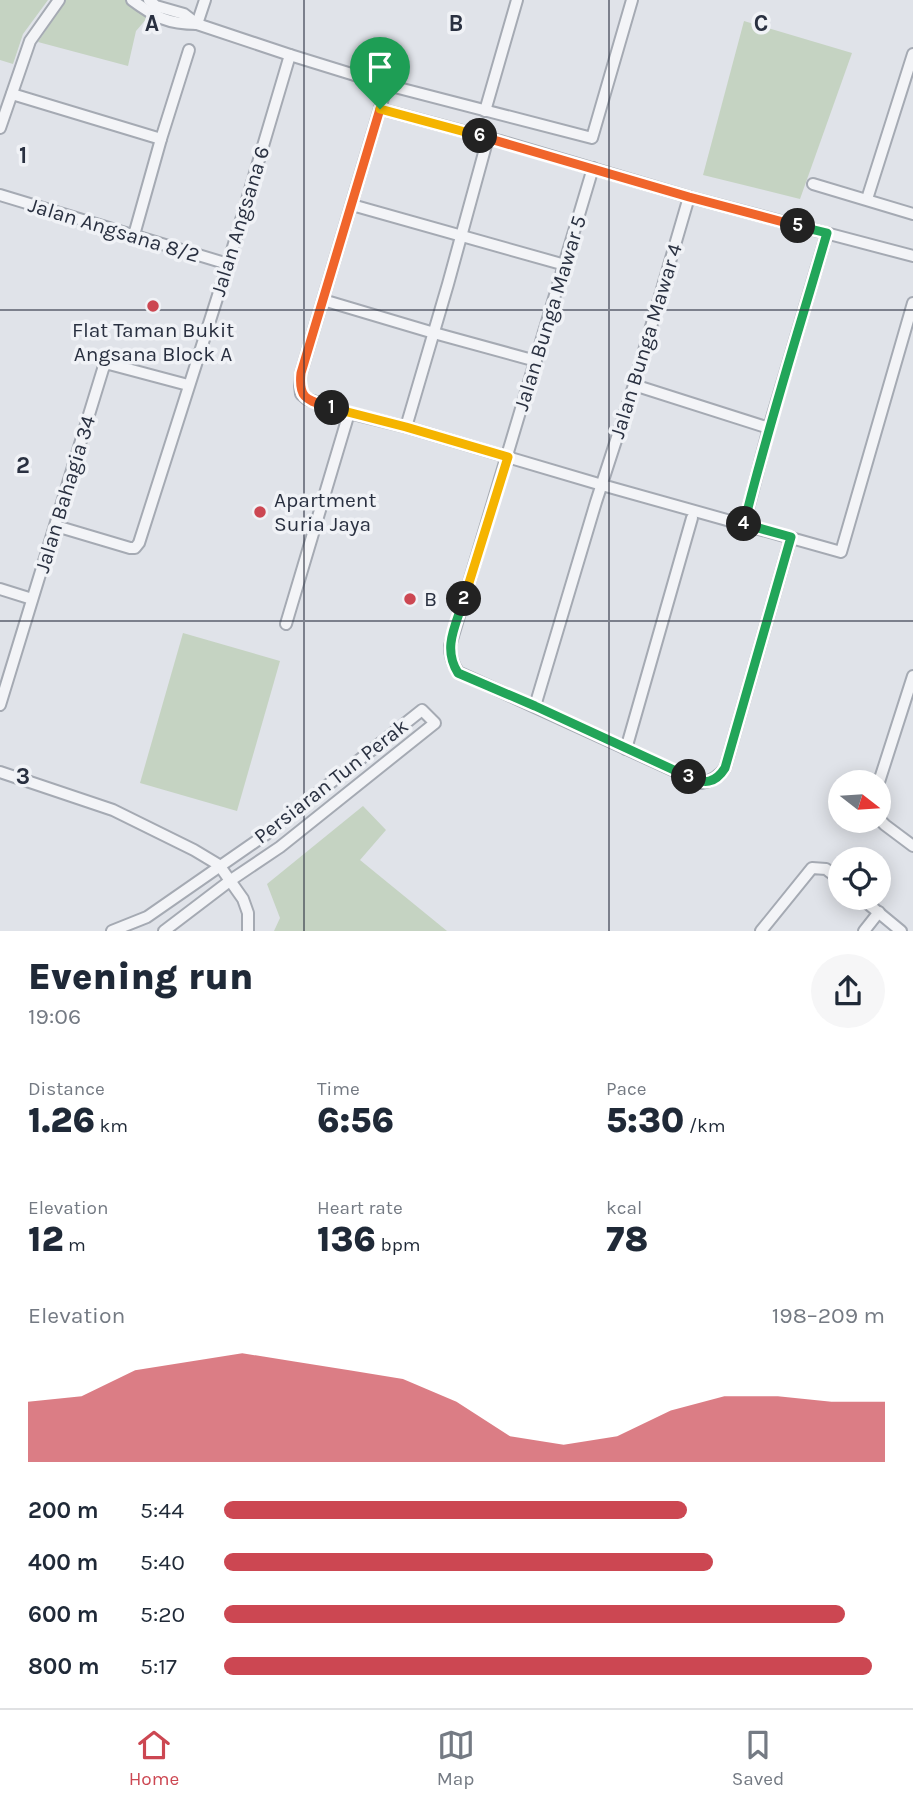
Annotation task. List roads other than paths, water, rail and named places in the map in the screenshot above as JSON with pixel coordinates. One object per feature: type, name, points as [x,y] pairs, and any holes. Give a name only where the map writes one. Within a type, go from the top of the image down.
[{"type":"street","points":[[0,128],[30,41],[59,0]]},
{"type":"street","points":[[132,0],[152,16],[180,24],[197,24]]},
{"type":"street","points":[[149,0],[156,6],[184,15],[197,24],[290,55],[387,85],[592,138],[632,0]]},
{"type":"street","points":[[197,24],[205,0]]},
{"type":"street","points":[[485,111],[517,0]]},
{"type":"street","points":[[134,235],[189,50]]},
{"type":"street","points":[[867,199],[913,54]]},
{"type":"street","name":"Jalan Angsana 6","points":[[56,526],[130,548],[135,548],[139,543],[228,264],[290,55]]},
{"type":"street","points":[[387,85],[301,373],[301,394],[307,399],[841,552],[913,303]]},
{"type":"street","points":[[12,94],[161,139]]},
{"type":"street","points":[[380,109],[689,197],[913,256]]},
{"type":"street","points":[[406,427],[488,138]]},
{"type":"street","name":"Jalan Bunga Mawar 5","points":[[535,706],[458,673],[450,654],[450,646],[593,168]]},
{"type":"street","points":[[813,184],[913,214]]},
{"type":"street","name":"Jalan Angsana 8/2","points":[[0,195],[228,264]]},
{"type":"street","name":"Jalan Bunga Mawar 4","points":[[535,706],[689,197]]},
{"type":"street","points":[[352,205],[565,265]]},
{"type":"street","points":[[744,524],[768,428],[827,233]]},
{"type":"street","points":[[323,300],[536,361]]},
{"type":"street","name":"Jalan Bahagia 34","points":[[0,705],[105,365],[188,385]]},
{"type":"street","points":[[634,385],[768,428]]},
{"type":"street","points":[[286,624],[349,413]]},
{"type":"street","points":[[626,749],[692,518]]},
{"type":"street","points":[[535,706],[701,783],[721,774],[725,768],[791,537]]},
{"type":"street","points":[[0,589],[32,599]]},
{"type":"street","points":[[883,770],[913,676]]},
{"type":"street","name":"Persiaran Tun Perak","points":[[112,931],[147,917],[265,835],[422,710],[435,723],[279,847],[164,931]]},
{"type":"street","points":[[0,772],[113,810],[219,865],[243,899],[248,914],[248,931]]},
{"type":"street","points":[[891,830],[913,846]]},
{"type":"street","points":[[761,931],[812,867],[828,871]]},
{"type":"street","points":[[877,910],[901,931]]},
{"type":"street","points":[[864,931],[879,912]]},
{"type":"place","name":"Flat Taman Bukit Angsana Block A","points":[[153,306]]},
{"type":"place","name":"Apartment Suria Jaya","points":[[260,512]]},
{"type":"place","name":"B","points":[[410,599]]}]
